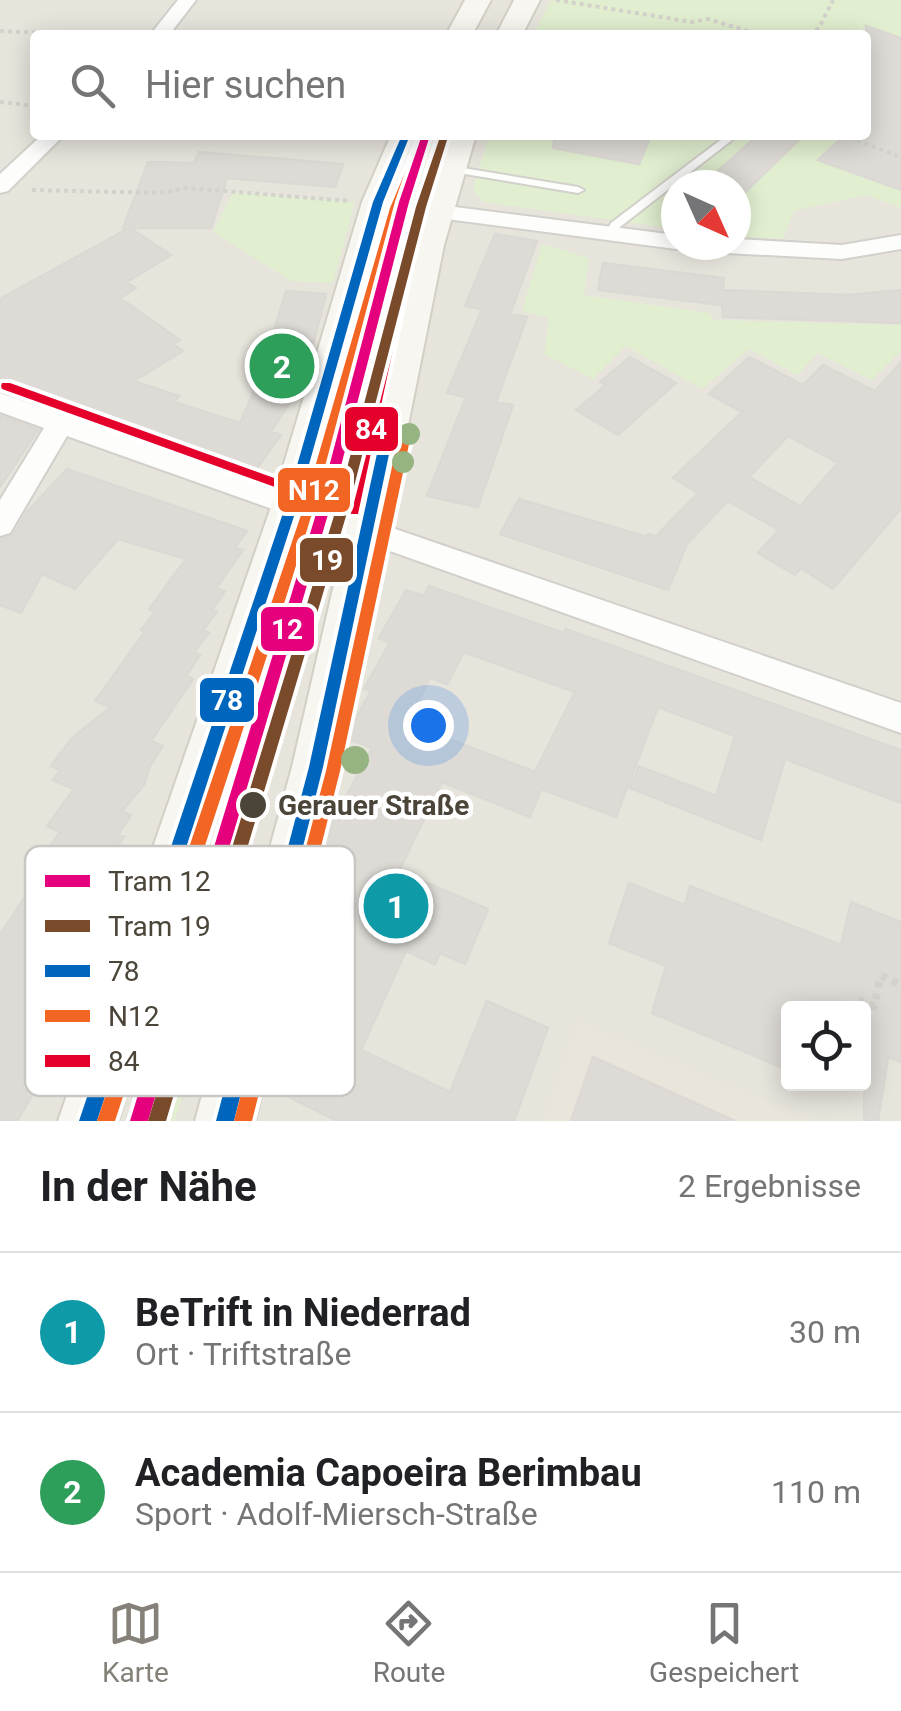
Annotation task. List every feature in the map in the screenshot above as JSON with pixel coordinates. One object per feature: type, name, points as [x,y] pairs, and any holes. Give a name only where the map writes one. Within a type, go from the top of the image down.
[{"type":"main road","points":[[462,30],[478,0]]},
{"type":"main road","points":[[511,30],[526,0]]},
{"type":"main road","points":[[179,846],[291,507],[378,202],[404,140]]},
{"type":"main road","points":[[296,846],[428,245],[460,140]]},
{"type":"main road","points":[[88,1121],[96,1096]]},
{"type":"main road","points":[[225,1121],[231,1096]]},
{"type":"street","points":[[163,30],[187,0]]},
{"type":"street","points":[[8,188],[50,140]]},
{"type":"street","points":[[439,212],[661,240]]},
{"type":"street","points":[[751,247],[842,252],[899,247]]},
{"type":"street","points":[[0,402],[367,534],[901,718]]},
{"type":"street","points":[[0,525],[60,423]]},
{"type":"lane","points":[[611,234],[615,224],[727,140]]},
{"type":"lane","points":[[451,169],[578,190]]},
{"type":"path","points":[[556,0],[692,22],[708,19],[745,30]]},
{"type":"path","points":[[816,30],[833,0]]},
{"type":"path","points":[[0,31],[30,32]]},
{"type":"path","points":[[0,102],[30,105]]},
{"type":"path","points":[[855,140],[901,157]]},
{"type":"path","points":[[8,188],[159,194],[186,188],[337,200]]},
{"type":"path","points":[[858,1000],[874,1006],[881,976],[901,985]]},
{"type":"shaded area","points":[[0,0],[901,0],[901,1121],[0,1121]]},
{"type":"shaded area","points":[[577,1021],[810,1121],[544,1121]]},
{"type":"green space","points":[[551,0],[901,0],[901,208],[866,195],[794,211],[783,239],[751,237],[751,170],[661,170],[661,227],[483,202],[473,189],[488,140],[871,140],[871,30],[536,30]]},
{"type":"green space","points":[[420,140],[442,140],[423,201],[396,199]]},
{"type":"green space","points":[[233,192],[355,202],[333,283],[291,281],[213,232]]},
{"type":"green space","points":[[395,207],[426,210],[363,483],[326,474]]},
{"type":"green space","points":[[542,244],[589,258],[584,295],[710,313],[713,320],[901,325],[901,351],[872,380],[817,353],[798,375],[749,349],[702,389],[626,346],[593,379],[544,354],[549,318],[522,311]]},
{"type":"green space","points":[[299,569],[326,574],[251,846],[213,846]]},
{"type":"green space","points":[[135,1096],[182,1096],[175,1121],[127,1121]]},
{"type":"building","points":[[866,26],[901,38],[901,190],[818,160],[840,140],[871,140],[871,30],[866,30]]},
{"type":"building","points":[[554,140],[649,140],[639,164],[553,148]]},
{"type":"building","points":[[752,140],[799,140],[751,186],[751,170],[719,170]]},
{"type":"building","points":[[199,152],[343,164],[335,187],[227,178],[211,228],[130,228],[171,255],[127,282],[136,288],[120,298],[180,340],[173,344],[183,351],[134,381],[179,396],[174,402],[240,423],[260,377],[286,291],[326,294],[304,379],[271,432],[281,435],[255,471],[57,403],[54,408],[0,390],[0,299],[129,228],[123,228],[148,162],[194,163]]},
{"type":"building","points":[[495,234],[537,241],[510,314],[527,317],[496,402],[513,405],[478,507],[427,496],[466,397],[447,393],[482,309],[465,306]]},
{"type":"building","points":[[603,263],[724,278],[723,290],[847,295],[901,290],[901,323],[723,317],[722,305],[598,290]]},
{"type":"building","points":[[630,357],[676,383],[618,435],[576,410],[606,385],[600,382]]},
{"type":"building","points":[[749,357],[803,385],[823,365],[875,391],[901,362],[901,508],[833,589],[801,568],[795,575],[758,553],[779,530],[728,501],[687,544],[668,590],[500,534],[519,499],[647,537],[656,536],[698,493],[673,478],[742,412],[709,394]],"holes":[[[788,436],[838,463],[800,506],[749,477]]]},
{"type":"building","points":[[0,416],[38,430],[0,487]]},
{"type":"building","points":[[67,469],[247,531],[235,548],[243,550],[216,588],[225,591],[212,610],[217,612],[203,630],[209,633],[194,652],[200,655],[186,676],[193,679],[151,741],[163,746],[144,785],[122,811],[131,815],[118,835],[124,837],[118,846],[50,846],[60,832],[47,826],[74,789],[53,780],[60,770],[51,766],[72,738],[111,707],[95,701],[145,632],[141,630],[155,612],[149,609],[186,559],[118,539],[75,589],[42,574],[21,613],[0,605],[0,540],[13,535],[27,512]]},
{"type":"building","points":[[429,586],[564,633],[566,629],[901,750],[901,803],[785,759],[761,840],[630,788],[639,766],[716,796],[735,736],[658,707],[616,817],[541,789],[530,817],[442,782],[399,871],[488,909],[465,964],[440,953],[435,964],[406,951],[361,1050],[450,1092],[487,1001],[548,1028],[514,1121],[337,1121],[287,1096],[355,1096],[355,846],[326,842],[330,827],[372,748],[349,739],[352,725],[371,691],[364,689],[390,642],[379,638],[406,590],[424,596]],"holes":[[[464,652],[575,692],[535,772],[407,723],[430,678],[447,684]]]},
{"type":"building","points":[[629,883],[685,905],[690,886],[841,945],[851,902],[901,922],[901,1062],[888,1057],[878,1121],[864,1121],[864,1091],[871,1091],[871,1001],[781,1001],[781,1067],[652,1013],[666,966],[609,943]]},
{"type":"building","points":[[25,896],[22,1088],[25,1096],[32,1096],[17,1121],[0,1121],[0,935]]},
{"type":"building","points":[[593,1057],[735,1121],[571,1121]]},
{"type":"tram line","name":"12","points":[[222,846],[326,501],[404,202],[424,140]]},
{"type":"tram line","name":"19","points":[[240,846],[343,506],[421,207],[443,140]]},
{"type":"tram line","name":"12","points":[[139,1121],[147,1096]]},
{"type":"tram line","name":"19","points":[[157,1121],[165,1096]]},
{"type":"transit line","name":"78","points":[[179,846],[291,507],[378,202],[404,140]]},
{"type":"transit line","name":"84","points":[[6,386],[354,511],[411,241],[441,140]]},
{"type":"transit line","name":"N12","points":[[197,846],[308,512],[395,208],[422,142]]},
{"type":"transit line","name":"78","points":[[296,846],[389,426]]},
{"type":"transit line","name":"N12","points":[[314,846],[406,430]]},
{"type":"transit line","name":"78","points":[[88,1121],[96,1096]]},
{"type":"transit line","name":"N12","points":[[106,1121],[114,1096]]},
{"type":"transit line","name":"78","points":[[225,1121],[231,1096]]},
{"type":"transit line","name":"N12","points":[[243,1121],[249,1096]]},
{"type":"place","name":"Academia Capoeira Berimbau","points":[[282,366]]},
{"type":"place","name":"Gerauer Straße","points":[[253,805]]},
{"type":"place","name":"BeTrift in Niederrad","points":[[396,906]]}]
